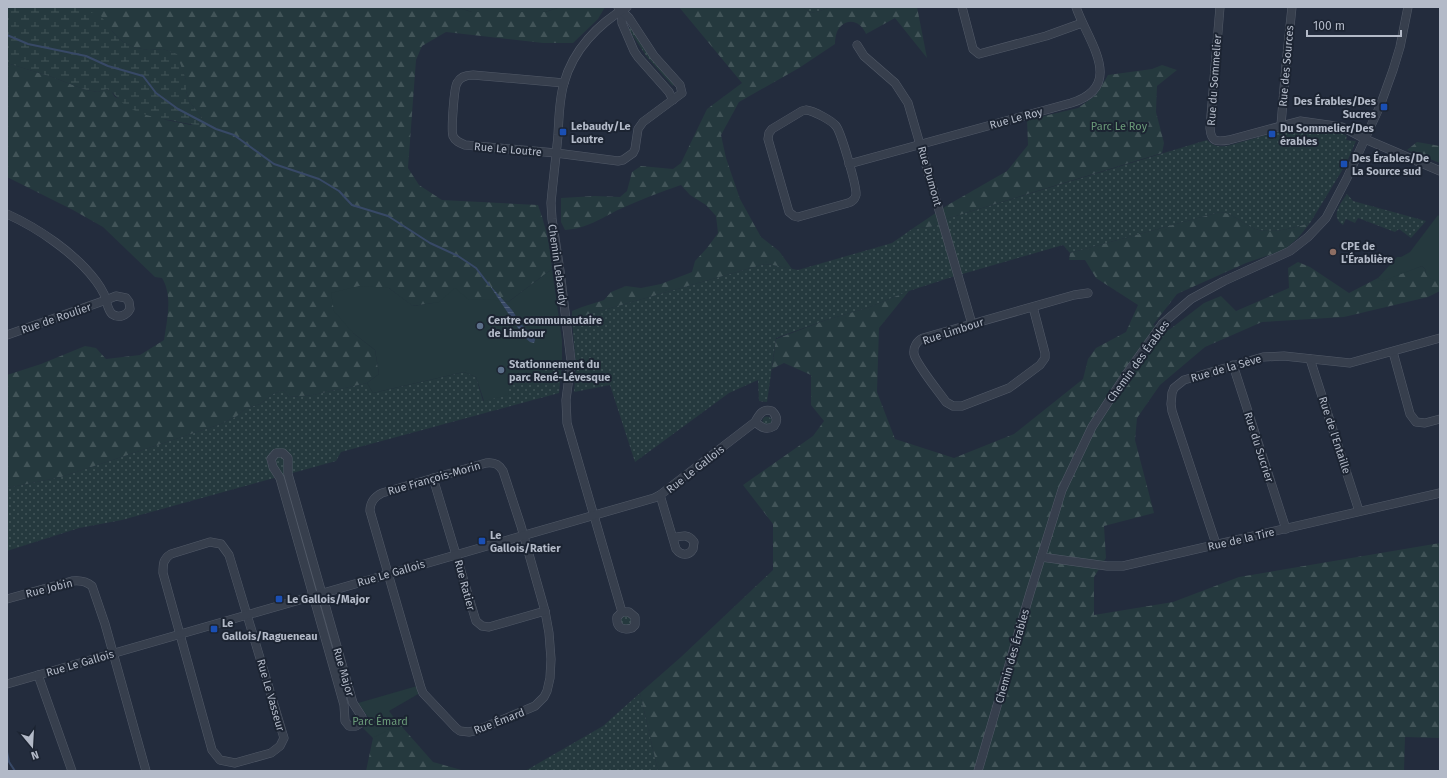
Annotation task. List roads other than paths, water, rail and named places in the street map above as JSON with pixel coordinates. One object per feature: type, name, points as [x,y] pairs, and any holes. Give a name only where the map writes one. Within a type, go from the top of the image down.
[{"type":"street","points":[[962,7],[973,49],[979,54],[1046,36],[1082,23]]},
{"type":"street","name":"Rue Le Roy","points":[[850,164],[1071,103],[1087,95],[1096,86],[1101,68],[1097,52],[1082,23],[1076,7]]},
{"type":"street","name":"Rue du Sommelier","points":[[1220,7],[1211,119],[1211,137],[1215,140],[1223,141],[1300,121],[1342,127],[1365,139],[1440,171]]},
{"type":"street","name":"Rue des Sources","points":[[1281,125],[1292,7]]},
{"type":"street","name":"Chemin des Érables","points":[[978,771],[1062,490],[1092,427],[1126,373],[1162,324],[1191,299],[1224,281],[1290,252],[1308,237],[1326,218],[1347,178],[1380,106],[1402,39],[1408,7]]},
{"type":"street","points":[[622,8],[622,23],[634,50],[669,92],[673,100]]},
{"type":"street","name":"Chemin Lebaudy","points":[[622,8],[597,29],[583,44],[572,61],[564,83],[560,106],[551,210],[571,361],[566,400],[566,415],[569,432],[622,612]]},
{"type":"street","name":"Rue Le Loutre","points":[[564,83],[468,75],[464,76],[458,81],[455,89],[452,130],[454,138],[465,145],[556,153],[618,161],[627,159],[635,149],[640,125],[682,93],[680,85],[654,56],[622,8]]},
{"type":"street","name":"Rue Dumont","points":[[857,45],[864,56],[888,76],[900,89],[908,103],[972,324]]},
{"type":"street","points":[[802,111],[814,111],[836,126],[850,164],[856,190],[856,196],[854,199],[848,203],[802,217],[794,216],[789,212],[768,143],[769,133],[772,129],[802,111]]},
{"type":"street","name":"Rue de Roulier","points":[[7,214],[41,233],[69,254],[94,280],[106,300],[7,335]]},
{"type":"street","name":"Rue Limbour","points":[[1033,307],[1046,354],[1040,365],[1009,388],[962,406],[953,406],[946,402],[917,362],[914,348],[919,340],[1074,295],[1088,293]]},
{"type":"street","name":"Rue de la Sève","points":[[1216,544],[1172,411],[1171,398],[1174,388],[1184,380],[1269,356],[1284,356],[1350,364],[1440,338]]},
{"type":"street","points":[[1393,352],[1410,414],[1416,422],[1440,419]]},
{"type":"street","name":"Rue de l'Entaille","points":[[1310,359],[1359,511]]},
{"type":"street","name":"Rue du Sucrier","points":[[1233,365],[1286,529]]},
{"type":"street","name":"Rue Le Gallois","points":[[7,684],[660,495],[755,422]]},
{"type":"street","name":"Rue Major","points":[[318,594],[288,474],[288,458],[283,453],[276,453],[271,459],[271,463],[280,478],[318,594],[353,703],[362,717],[361,723],[356,726],[349,726],[345,721],[344,705],[318,594]]},
{"type":"street","name":"Rue François-Morin","points":[[388,574],[370,511],[371,502],[377,495],[382,493],[433,478],[486,463],[496,464],[501,467],[524,535]]},
{"type":"street","name":"Rue Ratier","points":[[433,478],[473,617],[476,621],[482,626],[495,626],[545,611]]},
{"type":"street","name":"Rue de la Tire","points":[[1041,557],[1116,566],[1137,563],[1440,493]]},
{"type":"street","points":[[660,495],[673,538]]},
{"type":"street","name":"Rue Émard","points":[[388,574],[423,693],[460,731],[469,732],[478,730],[531,708],[540,702],[547,691],[550,678],[551,659],[549,633],[545,611],[524,535]]},
{"type":"street","points":[[180,634],[162,573],[163,562],[166,557],[171,554],[210,542],[221,544],[229,554],[248,614]]},
{"type":"street","name":"Rue Jobin","points":[[7,599],[72,581],[80,580],[88,583],[95,593],[146,771]]},
{"type":"street","name":"Rue Le Vasseur","points":[[180,634],[212,750],[216,756],[220,760],[235,763],[271,753],[280,746],[284,738],[248,614]]},
{"type":"street","points":[[38,675],[72,771]]},
{"type":"water","points":[[488,283],[512,310],[522,325],[533,335],[535,340],[534,343],[530,342],[524,337]]},
{"type":"waterway","points":[[7,35],[28,44],[86,56],[108,66],[143,76],[156,93],[178,109],[216,129],[234,135],[274,164],[319,179],[339,191],[352,205],[388,216],[430,243],[458,256],[476,268],[489,285]]},
{"type":"waterway","points":[[7,752],[9,762],[15,771]]},
{"type":"place","name":"Des Érables/Des Sucres","points":[[1384,107]]},
{"type":"place","name":"Lebaudy/Le Loutre","points":[[563,132]]},
{"type":"place","name":"Du Sommelier/Des érables","points":[[1272,134]]},
{"type":"place","name":"Des Érables/De La Source sud","points":[[1344,164]]},
{"type":"place","name":"CPE de L'Érablière","points":[[1333,252]]},
{"type":"place","name":"Centre communautaire de Limbour","points":[[480,326]]},
{"type":"place","name":"Stationnement du parc René-Lévesque","points":[[501,370]]},
{"type":"place","name":"Le Gallois/Ratier","points":[[482,541]]},
{"type":"place","name":"Le Gallois/Major","points":[[279,599]]},
{"type":"place","name":"Le Gallois/Ragueneau","points":[[214,629]]},
{"type":"park label","name":"Parc Le Roy","points":[[1119,126]]},
{"type":"park label","name":"Parc Émard","points":[[380,721]]}]
